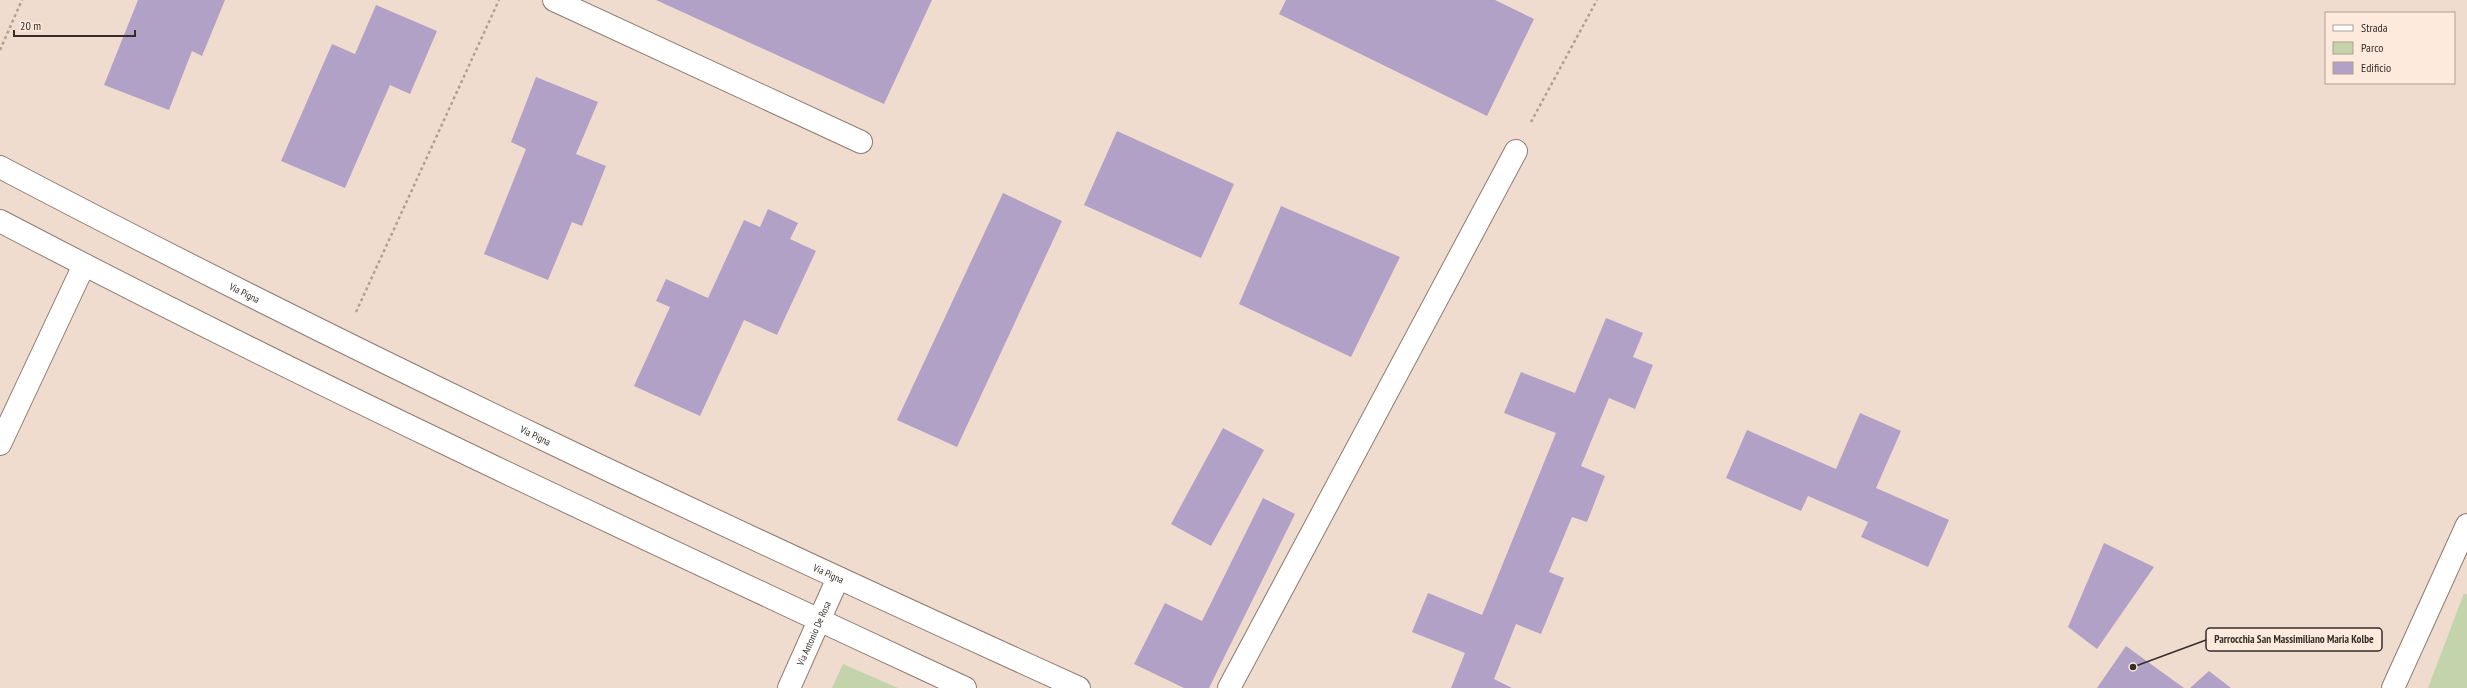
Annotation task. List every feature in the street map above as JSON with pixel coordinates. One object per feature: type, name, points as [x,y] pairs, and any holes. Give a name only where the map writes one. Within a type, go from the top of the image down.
[{"type":"main road","points":[[554,0],[861,142]]},
{"type":"main road","points":[[1229,688],[1516,151]]},
{"type":"main road","name":"Via Pigna","points":[[0,167],[343,341],[527,432],[838,578],[1079,688]]},
{"type":"main road","points":[[0,221],[84,265],[557,499],[965,688]]},
{"type":"main road","points":[[0,444],[84,265]]},
{"type":"main road","points":[[2393,688],[2467,525]]},
{"type":"main road","name":"Via Antonio De Rosa","points":[[789,688],[838,578]]},
{"type":"path","points":[[0,50],[22,0]]},
{"type":"path","points":[[343,341],[499,0]]},
{"type":"path","points":[[1516,151],[1597,0]]},
{"type":"green space","points":[[2464,593],[2467,595],[2467,688],[2428,688]]},
{"type":"green space","points":[[843,664],[898,688],[832,688]]},
{"type":"building","points":[[138,0],[225,0],[202,56],[192,51],[169,110],[104,85]]},
{"type":"building","points":[[656,0],[932,0],[884,104]]},
{"type":"building","points":[[1286,0],[1495,0],[1534,19],[1487,116],[1279,14]]},
{"type":"building","points":[[376,5],[437,31],[410,94],[390,85],[345,188],[281,161],[332,44],[355,54]]},
{"type":"building","points":[[536,77],[598,102],[576,154],[606,166],[582,226],[572,222],[548,280],[484,254],[526,149],[511,142]]},
{"type":"building","points":[[1117,131],[1234,184],[1201,258],[1084,205]]},
{"type":"building","points":[[1003,193],[1062,221],[957,447],[897,420]]},
{"type":"building","points":[[1281,206],[1400,257],[1351,357],[1239,304]]},
{"type":"building","points":[[768,209],[798,223],[790,239],[816,251],[777,335],[744,320],[700,416],[634,386],[670,307],[656,301],[666,279],[708,298],[744,220],[760,227]]},
{"type":"building","points":[[1606,318],[1643,333],[1633,357],[1653,365],[1635,409],[1609,398],[1581,466],[1605,476],[1587,522],[1572,517],[1549,572],[1564,578],[1541,634],[1516,624],[1494,679],[1512,688],[1451,688],[1465,653],[1412,632],[1428,593],[1482,615],[1556,433],[1504,413],[1521,372],[1575,393]]},
{"type":"building","points":[[1860,413],[1901,431],[1876,488],[1949,520],[1928,567],[1861,537],[1868,522],[1808,496],[1801,511],[1726,478],[1747,430],[1836,469]]},
{"type":"building","points":[[1223,428],[1264,450],[1211,546],[1171,524]]},
{"type":"building","points":[[1263,498],[1295,514],[1209,688],[1184,688],[1134,664],[1165,603],[1202,621]]},
{"type":"building","points":[[2104,543],[2154,567],[2097,649],[2068,627]]},
{"type":"building","points":[[2126,646],[2184,688],[2097,688]]},
{"type":"building","points":[[2209,671],[2231,688],[2190,688]]},
{"type":"place","name":"Parrocchia San Massimiliano Maria Kolbe","points":[[2133,667]]}]
